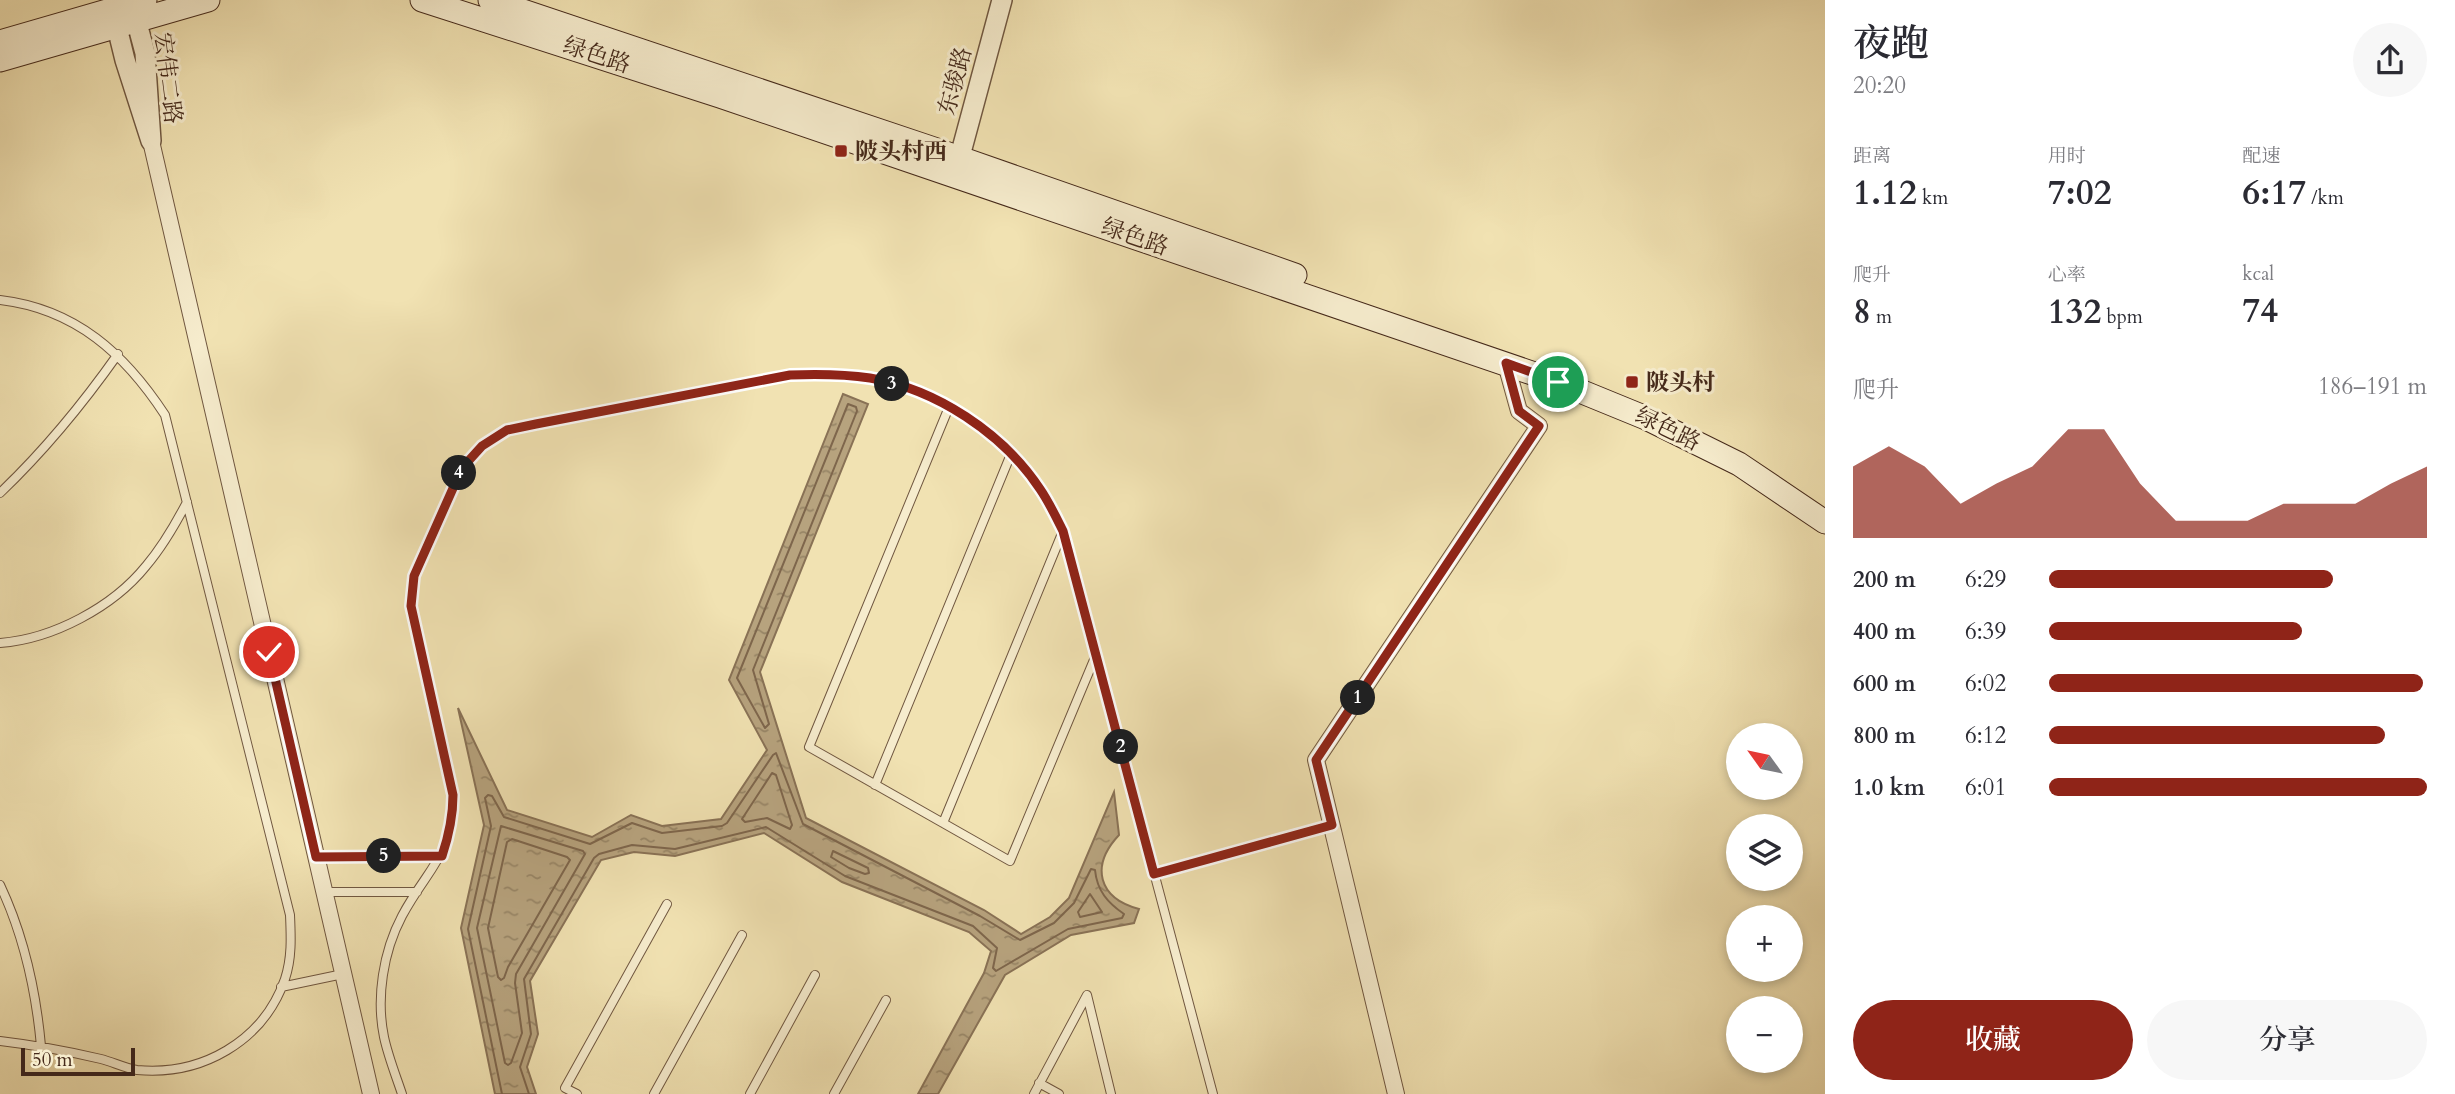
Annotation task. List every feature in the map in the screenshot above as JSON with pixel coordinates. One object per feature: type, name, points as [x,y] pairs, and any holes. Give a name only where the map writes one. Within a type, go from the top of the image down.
[{"type":"main road","points":[[0,42],[126,8],[208,0]]},
{"type":"main road","name":"绿色路","points":[[422,0],[720,96],[1220,248],[1604,387],[1744,454],[1825,507]]},
{"type":"main road","name":"绿色路","points":[[490,0],[1599,397],[1739,464],[1825,522]]},
{"type":"main road","points":[[0,60],[126,8]]},
{"type":"street","name":"东骏路","points":[[957,167],[1002,0]]},
{"type":"street","name":"宏伟二路","points":[[126,8],[125,60],[151,141]]},
{"type":"street","points":[[151,141],[371,1094]]},
{"type":"street","points":[[1396,1094],[1316,760],[1539,426],[1519,411],[1506,363]]},
{"type":"lane","points":[[0,300],[52,313],[87,331],[118,354],[144,382],[166,415],[290,915],[291,947],[285,979],[271,1008],[251,1033],[226,1053],[197,1065],[165,1071],[133,1069],[41,1046],[0,1041]]},
{"type":"lane","points":[[0,493],[34,461],[78,410],[118,354]]},
{"type":"lane","points":[[402,1094],[384,1038],[381,1008],[383,977],[393,937],[401,918],[442,856],[453,816],[453,795],[411,606],[414,576],[462,468],[482,446],[507,430],[790,375],[831,373],[872,379],[911,390],[949,407],[983,429],[1011,454],[1040,488],[1063,531],[1213,1094]]},
{"type":"lane","points":[[949,407],[809,747],[1010,861],[1096,655]]},
{"type":"lane","points":[[875,785],[1011,454]]},
{"type":"lane","points":[[0,643],[46,633],[82,617],[115,596],[144,569],[169,537],[187,502]]},
{"type":"lane","points":[[943,823],[1063,531]]},
{"type":"lane","points":[[1154,874],[1332,825]]},
{"type":"lane","points":[[316,857],[442,856]]},
{"type":"lane","points":[[0,885],[29,967],[41,1046]]},
{"type":"lane","points":[[325,892],[417,891]]},
{"type":"lane","points":[[577,1094],[565,1088],[667,904]]},
{"type":"lane","points":[[654,1094],[741,935]]},
{"type":"lane","points":[[281,987],[344,974]]},
{"type":"lane","points":[[750,1094],[815,975]]},
{"type":"lane","points":[[1034,1094],[1087,995],[1111,1094]]},
{"type":"lane","points":[[834,1094],[886,1000]]},
{"type":"lane","points":[[1039,1083],[1059,1094]]},
{"type":"water","points":[[843,394],[868,404],[760,672],[806,818],[984,910],[1021,934],[1050,917],[1069,898],[1114,792],[1119,835],[1104,858],[1103,880],[1114,897],[1139,909],[1134,923],[1071,935],[1005,975],[938,1094],[918,1094],[984,973],[991,951],[969,932],[842,882],[764,833],[675,856],[634,852],[601,860],[530,981],[538,1034],[527,1067],[536,1094],[495,1094],[461,928],[484,825],[458,708],[507,810],[592,837],[631,815],[662,826],[721,819],[767,750],[729,680]]},
{"type":"place","name":"陂头村西","points":[[841,151]]},
{"type":"place","name":"陂头村","points":[[1632,382]]},
{"type":"route","points":[[269,652],[316,857],[442,856],[453,816],[453,795],[411,606],[414,576],[462,468],[482,446],[507,430],[790,375],[831,373],[872,379],[911,390],[949,407],[983,429],[1011,454],[1040,488],[1063,531],[1154,874],[1332,825],[1316,760],[1539,426],[1519,411],[1506,363],[1558,382]]}]
